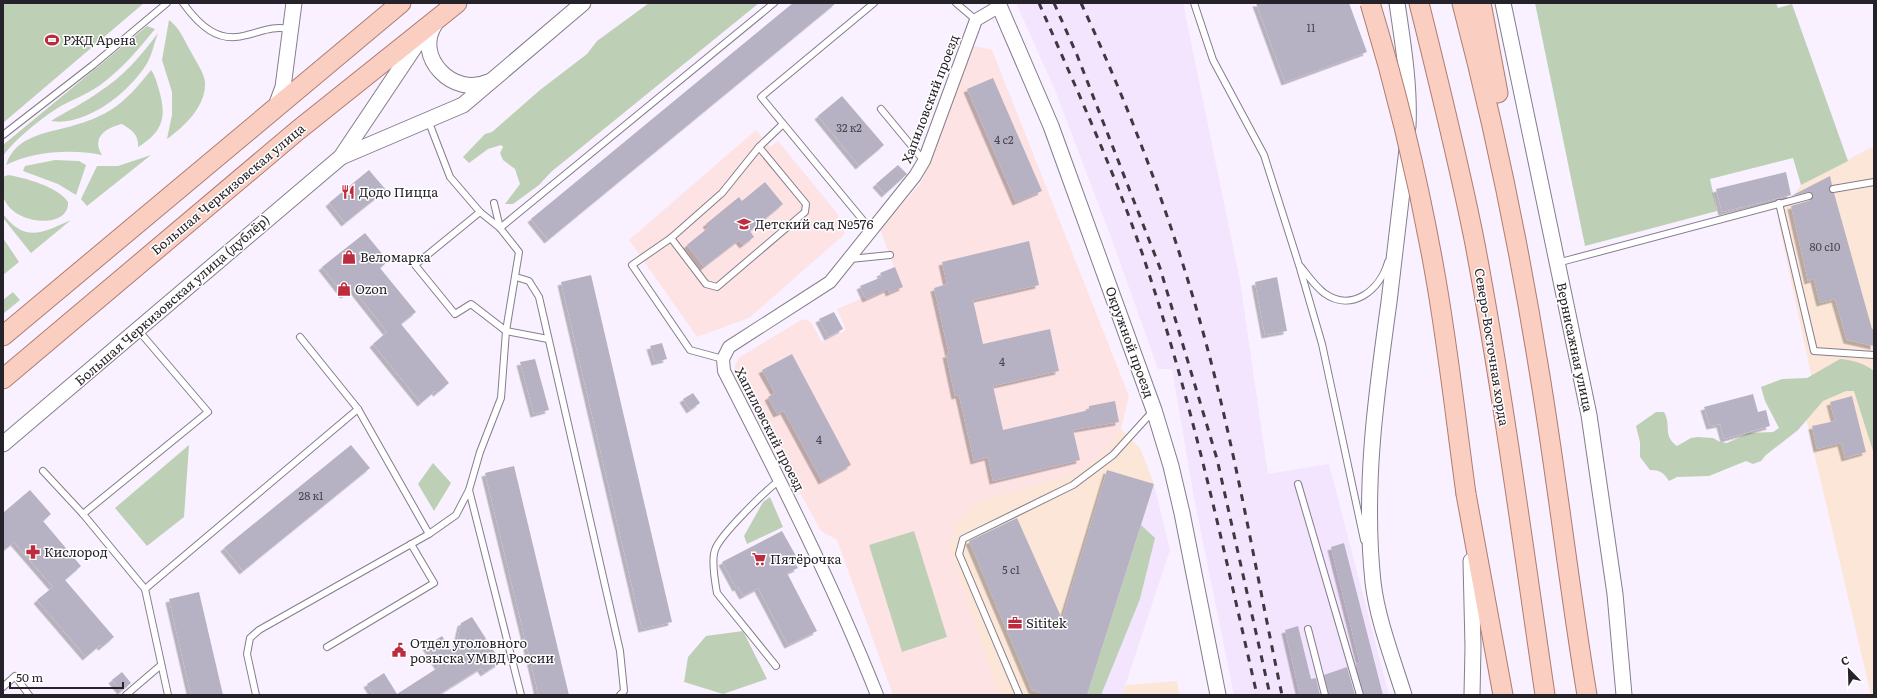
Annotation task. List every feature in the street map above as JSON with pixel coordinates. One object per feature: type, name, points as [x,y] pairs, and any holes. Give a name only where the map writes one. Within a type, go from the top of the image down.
[{"type":"main road","points":[[3,336],[276,106],[401,3]]},
{"type":"main road","name":"Большая Черкизовская улица","points":[[3,379],[297,131],[457,3]]},
{"type":"main road","points":[[1370,3],[1402,120],[1424,216],[1435,275],[1466,494],[1504,695]]},
{"type":"main road","name":"Северо-Восточная хорда","points":[[1419,3],[1445,106],[1474,244],[1498,381],[1545,695]]},
{"type":"main road","points":[[1462,3],[1486,93],[1514,225],[1540,371],[1587,695]]},
{"type":"main road","points":[[1481,3],[1530,260],[1540,371]]},
{"type":"street","points":[[276,106],[283,87],[294,3]]},
{"type":"street","points":[[341,157],[463,105],[583,3]]},
{"type":"street","points":[[1397,3],[1406,68],[1409,105],[1407,150],[1370,460],[1370,507],[1373,582],[1381,616],[1404,695]]},
{"type":"street","name":"Вернисажная улица","points":[[1502,3],[1589,415],[1615,594],[1624,695]]},
{"type":"street","points":[[976,20],[999,4]]},
{"type":"street","name":"Окружной проезд","points":[[999,4],[1051,126],[1154,410],[1171,466],[1182,513],[1218,695]]},
{"type":"street","points":[[441,16],[434,27],[430,40],[430,53],[435,66],[444,76],[455,83],[468,86],[482,85],[494,79]]},
{"type":"street","name":"Хапиловский проезд","points":[[877,695],[832,586],[780,480],[724,372],[723,359],[729,347],[830,282],[870,230],[915,176],[924,161],[976,20]]},
{"type":"street","points":[[341,157],[427,28]]},
{"type":"street","name":"Большая Черкизовская улица (дублёр)","points":[[3,444],[341,157]]},
{"type":"street","points":[[1466,494],[1472,588],[1472,695]]},
{"type":"lane","points":[[3,135],[93,65],[167,3]]},
{"type":"lane","points":[[183,3],[192,16],[207,30],[221,37],[238,38],[278,27],[291,30]]},
{"type":"lane","points":[[500,228],[774,3]]},
{"type":"lane","points":[[870,230],[761,97],[874,3]]},
{"type":"lane","points":[[956,3],[976,20]]},
{"type":"lane","points":[[1194,3],[1212,60],[1264,155],[1299,265],[1324,351],[1373,582]]},
{"type":"lane","points":[[881,109],[924,161]]},
{"type":"lane","points":[[256,695],[247,654],[250,638],[259,630],[429,534],[456,515],[469,490],[480,452],[501,398],[506,331],[520,252],[500,228],[480,212],[450,177],[428,120]]},
{"type":"lane","points":[[723,359],[690,350],[632,265],[671,238],[722,193],[759,147],[783,124]]},
{"type":"lane","points":[[671,238],[706,284],[717,287],[805,212],[806,204],[759,147]]},
{"type":"lane","points":[[1833,189],[1874,182]]},
{"type":"lane","points":[[1557,263],[1808,196]]},
{"type":"lane","points":[[494,203],[500,228]]},
{"type":"lane","points":[[1779,203],[1814,351],[1874,355]]},
{"type":"lane","points":[[480,212],[415,265],[455,314],[471,304],[506,331],[548,339]]},
{"type":"lane","points":[[1299,265],[1324,293],[1336,299],[1356,299],[1368,293],[1378,284],[1387,267],[1396,234]]},
{"type":"lane","points":[[848,259],[890,255]]},
{"type":"lane","points":[[516,277],[529,281],[539,297],[620,651],[624,691],[620,695]]},
{"type":"lane","points":[[83,514],[208,412],[138,330]]},
{"type":"lane","points":[[300,337],[358,409],[429,534]]},
{"type":"lane","points":[[145,589],[358,409]]},
{"type":"lane","points":[[1019,695],[959,554],[963,539],[1073,485],[1113,455],[1154,410]]},
{"type":"lane","points":[[43,471],[83,514],[145,589],[168,695]]},
{"type":"lane","points":[[776,666],[717,593],[714,579],[715,550],[739,520],[771,486],[780,480]]},
{"type":"lane","points":[[1298,484],[1360,695]]},
{"type":"lane","points":[[469,490],[521,695]]},
{"type":"lane","points":[[327,647],[434,583],[411,544]]},
{"type":"lane","points":[[1308,629],[1325,695]]},
{"type":"lane","points":[[126,695],[161,665]]},
{"type":"lane","points":[[3,687],[16,676],[29,695]]},
{"type":"shaded area","points":[[1016,3],[1183,3],[1240,281],[1268,474],[1329,464],[1389,695],[1234,695],[1194,498],[1172,369],[1158,369],[1112,240],[1055,90]]},
{"type":"shaded area","points":[[974,46],[992,50],[1129,396],[1121,429],[1105,452],[1078,472],[981,501],[957,523],[949,547],[999,695],[893,695],[837,540],[821,531],[737,379],[734,369],[738,358],[803,319],[811,322],[822,342],[846,330],[837,309],[865,297],[860,286],[882,277],[880,273],[894,267],[880,229],[921,183]]},
{"type":"shaded area","name":"Детский сад №576","points":[[756,130],[770,147],[778,141],[837,213],[845,234],[749,318],[697,337],[629,240]]},
{"type":"shaded area","points":[[1870,148],[1874,148],[1874,695],[1871,695],[1798,384],[1812,379],[1778,219],[1801,185]]},
{"type":"shaded area","points":[[1121,429],[1140,448],[1154,484],[1087,695],[999,695],[949,547],[957,523],[981,501],[1078,472],[1105,452]]},
{"type":"shaded area","points":[[1154,484],[1170,550],[1122,695],[1087,695]]},
{"type":"shaded area","points":[[1177,681],[1179,695],[1122,695],[1126,685]]},
{"type":"green space","points":[[3,3],[144,3],[3,123]]},
{"type":"green space","points":[[649,3],[759,3],[551,172],[539,185],[513,204],[505,204],[520,184],[515,169],[503,160],[500,153],[503,147],[501,145],[488,149],[469,163],[463,157],[485,134],[492,132],[540,90],[587,54],[597,41]]},
{"type":"green space","points":[[1535,3],[1776,3],[1778,8],[1792,4],[1848,161],[1801,185],[1793,158],[1710,179],[1717,211],[1585,246]]},
{"type":"green space","points":[[169,20],[182,34],[202,71],[205,83],[202,100],[198,108],[187,122],[167,139],[172,115],[172,92],[162,60]]},
{"type":"green space","points":[[147,26],[155,29],[136,52],[115,73],[99,86],[61,106],[46,116],[22,136],[3,156],[3,145]]},
{"type":"green space","points":[[158,33],[146,65],[129,86],[118,96],[92,113],[78,119],[51,121],[87,100],[116,80],[138,58]]},
{"type":"green space","points":[[151,70],[156,79],[163,108],[161,123],[153,136],[138,147],[137,139],[134,133],[122,124],[106,131],[99,138],[99,149],[102,155],[78,152],[53,152],[17,160],[6,165],[17,147],[35,136],[88,121],[109,111],[132,92]]},
{"type":"green space","points":[[151,155],[87,206],[81,199],[97,166],[118,166]]},
{"type":"green space","points":[[55,160],[79,161],[86,165],[76,195],[58,184],[23,171],[25,166]]},
{"type":"green space","points":[[8,175],[32,181],[56,191],[68,202],[66,211],[60,217],[52,220],[41,221],[19,215],[10,208],[3,197],[3,177]]},
{"type":"green space","points":[[3,214],[19,229],[34,233],[51,229],[71,220],[31,253],[3,218]]},
{"type":"green space","points":[[3,238],[19,262],[3,275]]},
{"type":"green space","points":[[13,292],[20,300],[3,314],[3,300]]},
{"type":"green space","points":[[1840,359],[1858,362],[1874,371],[1874,474],[1873,451],[1854,391],[1846,391],[1823,401],[1798,430],[1766,455],[1761,461],[1753,464],[1746,461],[1709,476],[1677,477],[1669,481],[1661,472],[1650,470],[1640,457],[1640,442],[1636,426],[1656,412],[1664,412],[1668,434],[1672,442],[1677,446],[1691,438],[1713,438],[1720,442],[1727,443],[1749,433],[1773,432],[1779,428],[1765,401],[1761,387],[1782,379],[1807,378]]},
{"type":"green space","points":[[189,445],[184,517],[147,546],[115,508]]},
{"type":"green space","points":[[433,463],[451,483],[434,511],[418,484]]},
{"type":"green space","points":[[770,497],[783,527],[747,544],[744,536],[763,502]]},
{"type":"green space","points":[[1141,525],[1155,538],[1140,599],[1101,695],[1087,695]]},
{"type":"green space","points":[[914,531],[947,637],[902,652],[869,545]]},
{"type":"green space","points":[[743,631],[767,679],[723,694],[684,682],[688,657],[706,636]]},
{"type":"building","points":[[793,3],[836,3],[548,240],[531,219]]},
{"type":"building","points":[[1256,3],[1349,3],[1367,52],[1285,82]]},
{"type":"building","points":[[993,78],[1042,191],[1016,202],[967,89]]},
{"type":"building","points":[[842,96],[884,145],[859,166],[818,116]]},
{"type":"building","points":[[898,165],[907,174],[885,194],[876,184]]},
{"type":"building","points":[[369,170],[386,190],[345,223],[329,203]]},
{"type":"building","points":[[1786,172],[1791,195],[1722,212],[1716,189]]},
{"type":"building","points":[[1830,176],[1832,185],[1829,190],[1834,193],[1872,329],[1874,329],[1874,346],[1847,340],[1835,299],[1820,303],[1814,279],[1808,281],[1791,206],[1811,200],[1813,195],[1808,192],[1791,196]]},
{"type":"building","points":[[765,182],[783,204],[750,231],[754,237],[743,245],[739,240],[704,267],[687,245],[709,227],[706,224],[739,197],[742,201]]},
{"type":"building","points":[[365,233],[388,261],[380,268],[416,312],[401,324],[449,383],[437,393],[435,391],[421,403],[373,344],[387,332],[353,289],[344,295],[322,267]]},
{"type":"building","points":[[1029,241],[1039,285],[973,300],[983,344],[1050,329],[1059,371],[993,386],[1003,430],[1089,410],[1089,406],[1115,401],[1119,422],[1073,430],[1080,460],[993,481],[988,457],[974,461],[959,395],[955,396],[946,354],[949,354],[934,288],[947,284],[942,262]]},
{"type":"building","points":[[895,267],[903,287],[889,293],[888,289],[866,299],[860,286],[882,277],[880,273]]},
{"type":"building","points":[[591,275],[672,622],[642,629],[561,282]]},
{"type":"building","points":[[1277,277],[1287,331],[1265,335],[1255,282]]},
{"type":"building","points":[[834,312],[843,329],[828,337],[819,319]]},
{"type":"building","points":[[662,343],[667,359],[655,362],[650,346]]},
{"type":"building","points":[[792,354],[851,465],[822,481],[784,411],[777,414],[768,397],[775,393],[762,370]]},
{"type":"building","points":[[535,359],[549,410],[534,414],[520,362]]},
{"type":"building","points":[[693,393],[700,403],[690,410],[683,399]]},
{"type":"building","points":[[1753,394],[1758,412],[1766,410],[1770,426],[1724,439],[1720,424],[1710,426],[1704,407]]},
{"type":"building","points":[[1852,396],[1866,452],[1845,458],[1841,443],[1817,449],[1812,426],[1835,421],[1830,402]]},
{"type":"building","points":[[351,445],[370,468],[243,571],[224,548]]},
{"type":"building","points":[[514,466],[569,695],[538,695],[485,473]]},
{"type":"building","points":[[1107,470],[1154,484],[1087,695],[1048,695],[1032,690],[969,541],[1017,518],[1062,619]]},
{"type":"building","points":[[30,490],[51,514],[43,521],[81,566],[65,580],[114,637],[102,647],[100,645],[86,657],[37,600],[53,587],[14,542],[3,551],[3,513]]},
{"type":"building","points":[[782,531],[796,556],[792,558],[798,568],[787,573],[817,631],[788,645],[758,588],[743,596],[738,587],[736,588],[722,562]]},
{"type":"building","points":[[1344,543],[1383,695],[1364,695],[1356,664],[1360,663],[1331,547]]},
{"type":"building","points":[[199,592],[223,695],[191,695],[169,599]]},
{"type":"building","points":[[472,617],[501,662],[484,673],[481,668],[438,695],[374,695],[367,684],[384,673],[397,694],[439,667],[426,646],[442,636],[454,654],[461,623]]},
{"type":"building","points":[[1298,626],[1311,679],[1316,678],[1320,695],[1300,695],[1285,630]]},
{"type":"building","points":[[1347,667],[1355,695],[1329,695],[1324,675]]},
{"type":"building","points":[[122,672],[131,683],[121,691],[112,680]]},
{"type":"railway","points":[[1039,3],[1112,173],[1150,277],[1181,380],[1195,433],[1221,537],[1257,695]]},
{"type":"railway","points":[[1054,3],[1077,55],[1160,268],[1217,459],[1270,695]]},
{"type":"railway","points":[[1081,3],[1137,133],[1184,267],[1210,358],[1230,442],[1282,695]]},
{"type":"place","name":"РЖД Арена","points":[[52,40]]},
{"type":"place","name":"Додо Пицца","points":[[348,192]]},
{"type":"place","name":"Детский сад №576","points":[[744,224]]},
{"type":"place","name":"Веломарка","points":[[349,257]]},
{"type":"place","name":"Ozon","points":[[344,289]]},
{"type":"place","name":"Кислород","points":[[33,552]]},
{"type":"place","name":"Пятёрочка","points":[[759,559]]},
{"type":"place","name":"Sititek","points":[[1015,623]]},
{"type":"place","name":"Отдел уголовного розыска УМВД России","points":[[399,650]]}]
